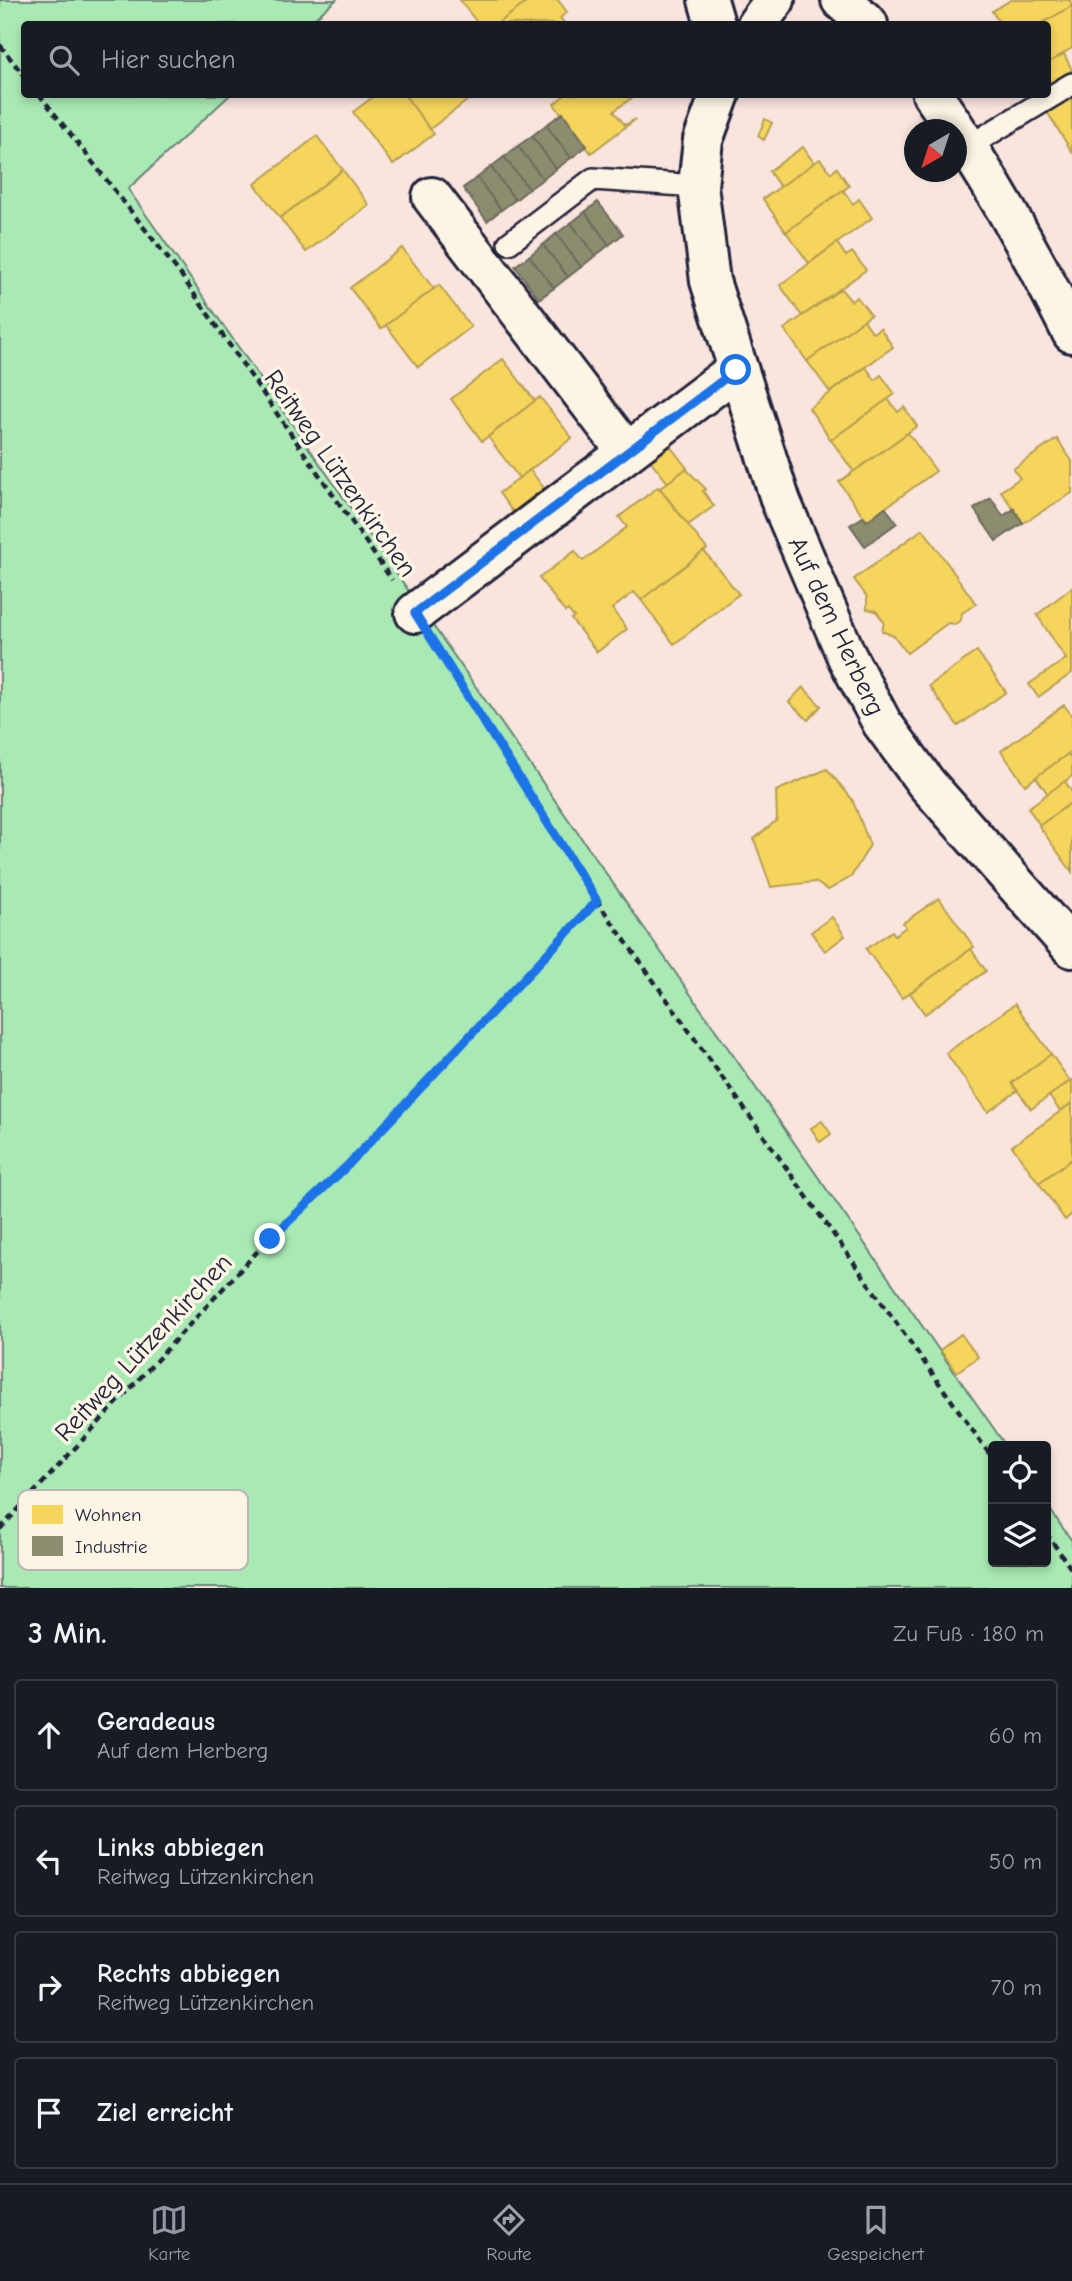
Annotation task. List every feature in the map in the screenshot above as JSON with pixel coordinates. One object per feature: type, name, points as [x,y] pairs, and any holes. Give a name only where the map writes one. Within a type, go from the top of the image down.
[{"type":"street","points":[[708,0],[714,21]]},
{"type":"street","points":[[759,21],[775,0]]},
{"type":"street","name":"Auf dem Herberg","points":[[719,98],[704,140],[698,186],[710,281],[736,370],[781,502],[847,657],[882,723],[926,783],[1072,948]]},
{"type":"street","points":[[935,98],[969,146],[1033,257],[1072,333]]},
{"type":"street","points":[[432,197],[626,451]]},
{"type":"street","points":[[415,613],[736,370]]},
{"type":"lane","points":[[1051,97],[1072,84]]},
{"type":"lane","points":[[969,146],[1049,98]]},
{"type":"lane","points":[[509,243],[593,179],[698,186]]},
{"type":"path","points":[[0,45],[21,72]]},
{"type":"path","name":"Reitweg Lützenkirchen","points":[[36,1490],[270,1239],[348,1165],[597,901],[415,613],[181,275],[42,98]]},
{"type":"path","points":[[597,901],[988,1452]]},
{"type":"path","name":"Reitweg Lützenkirchen","points":[[0,1529],[18,1510]]},
{"type":"path","points":[[1051,1540],[1072,1570]]},
{"type":"green space","points":[[0,0],[336,0],[312,21],[21,21],[21,98],[227,98],[128,189],[1003,1441],[988,1441],[988,1567],[1051,1567],[1051,1511],[1072,1541],[1072,1588],[0,1588]]},
{"type":"building: Wohnen","points":[[460,0],[530,0],[501,21],[476,21]]},
{"type":"building: Wohnen","points":[[530,0],[558,0],[567,12],[560,18],[562,21],[501,21]]},
{"type":"building: Wohnen","points":[[1011,0],[1070,0],[1072,6],[1046,21],[998,21],[992,11]]},
{"type":"building: Wohnen","points":[[1072,6],[1072,48],[1051,61],[1051,21],[1046,21]]},
{"type":"building: Wohnen","points":[[1064,54],[1072,70],[1051,83],[1051,61]]},
{"type":"building: Wohnen","points":[[1072,95],[1072,152],[1046,110]]},
{"type":"building: Wohnen","points":[[372,98],[407,98],[434,134],[393,165],[353,112]]},
{"type":"building: Wohnen","points":[[407,98],[471,98],[430,129]]},
{"type":"building: Wohnen","points":[[561,98],[632,98],[614,111],[625,125],[636,119],[591,153],[554,104]]},
{"type":"building: Wohnen","points":[[765,119],[772,123],[764,140],[758,136]]},
{"type":"building: Wohnen","points":[[317,136],[343,170],[280,218],[255,184]]},
{"type":"building: Wohnen","points":[[803,147],[814,163],[780,187],[769,171]]},
{"type":"building: Wohnen","points":[[820,159],[831,173],[837,168],[849,186],[786,232],[763,199]]},
{"type":"building: Wohnen","points":[[343,170],[369,205],[306,252],[280,218]]},
{"type":"building: Wohnen","points":[[843,190],[853,204],[859,199],[872,218],[809,263],[786,232]]},
{"type":"building: Wohnen","points":[[837,243],[846,256],[852,252],[866,270],[802,316],[780,285]]},
{"type":"building: Wohnen","points":[[402,248],[434,289],[381,329],[350,288]]},
{"type":"building: Wohnen","points":[[439,285],[471,327],[418,367],[386,325]]},
{"type":"building: Wohnen","points":[[841,289],[851,301],[857,297],[871,315],[807,361],[784,329]]},
{"type":"building: Wohnen","points":[[864,320],[873,333],[880,328],[893,347],[830,392],[807,361]]},
{"type":"building: Wohnen","points":[[503,359],[535,401],[482,441],[451,399]]},
{"type":"building: Wohnen","points":[[866,367],[875,380],[881,375],[895,394],[831,440],[809,408]]},
{"type":"building: Wohnen","points":[[540,397],[572,438],[519,478],[488,437]]},
{"type":"building: Wohnen","points":[[888,399],[898,412],[904,407],[917,426],[854,472],[831,440]]},
{"type":"building: Wohnen","points":[[908,433],[936,471],[867,521],[839,482]]},
{"type":"building: Wohnen","points":[[1057,439],[1072,461],[1072,493],[1023,523],[1001,491],[1020,478],[1013,469]]},
{"type":"building: Wohnen","points":[[670,446],[687,468],[668,483],[650,460]]},
{"type":"building: Wohnen","points":[[686,469],[706,489],[703,491],[714,506],[688,525],[660,488]]},
{"type":"building: Wohnen","points":[[530,470],[544,488],[513,512],[499,493]]},
{"type":"building: Wohnen","points":[[658,487],[707,549],[641,600],[634,592],[612,609],[627,629],[597,652],[571,619],[574,617],[568,610],[565,612],[539,578],[575,551],[583,561],[627,527],[619,517]]},
{"type":"building: Wohnen","points":[[923,529],[976,604],[962,613],[961,620],[955,624],[948,623],[907,653],[894,636],[882,631],[884,622],[876,611],[867,609],[867,597],[854,579]]},
{"type":"building: Wohnen","points":[[704,551],[739,594],[674,644],[641,600]]},
{"type":"building: Wohnen","points":[[1072,587],[1072,673],[1038,697],[1029,684],[1066,659],[1037,615]]},
{"type":"building: Wohnen","points":[[977,651],[1006,692],[958,726],[929,686]]},
{"type":"building: Wohnen","points":[[803,687],[821,706],[808,720],[789,702]]},
{"type":"building: Wohnen","points":[[1064,705],[1072,716],[1072,751],[1025,785],[1001,751]]},
{"type":"building: Wohnen","points":[[1068,754],[1072,760],[1072,776],[1048,794],[1036,777]]},
{"type":"building: Wohnen","points":[[827,769],[852,799],[870,845],[851,877],[828,890],[815,882],[771,887],[754,839],[777,820],[776,791]]},
{"type":"building: Wohnen","points":[[1065,781],[1072,792],[1072,802],[1040,825],[1028,808]]},
{"type":"building: Wohnen","points":[[1072,802],[1072,872],[1039,826]]},
{"type":"building: Wohnen","points":[[939,898],[974,947],[902,998],[866,949],[892,931],[895,935],[906,927],[903,923]]},
{"type":"building: Wohnen","points":[[832,917],[845,936],[825,951],[811,932]]},
{"type":"building: Wohnen","points":[[971,949],[986,971],[925,1014],[910,993]]},
{"type":"building: Wohnen","points":[[1015,1004],[1051,1054],[1012,1083],[1017,1091],[988,1112],[946,1053]]},
{"type":"building: Wohnen","points":[[1051,1054],[1070,1081],[1031,1109],[1012,1083]]},
{"type":"building: Wohnen","points":[[1072,1080],[1072,1103],[1060,1111],[1049,1096]]},
{"type":"building: Wohnen","points":[[1072,1103],[1072,1159],[1039,1183],[1012,1146]]},
{"type":"building: Wohnen","points":[[822,1121],[831,1134],[820,1142],[811,1128]]},
{"type":"building: Wohnen","points":[[1072,1159],[1072,1214],[1065,1220],[1039,1183]]},
{"type":"building: Wohnen","points":[[961,1334],[978,1357],[957,1372],[940,1350]]},
{"type":"building: Industrie","points":[[563,113],[587,146],[571,158],[546,125]]},
{"type":"building: Industrie","points":[[546,125],[571,158],[556,169],[532,136]]},
{"type":"building: Industrie","points":[[532,136],[556,169],[543,179],[518,146]]},
{"type":"building: Industrie","points":[[518,146],[543,179],[529,189],[504,157]]},
{"type":"building: Industrie","points":[[504,157],[529,189],[515,200],[491,167]]},
{"type":"building: Industrie","points":[[491,167],[515,200],[501,210],[477,178]]},
{"type":"building: Industrie","points":[[477,178],[501,210],[487,221],[463,188]]},
{"type":"building: Industrie","points":[[598,202],[623,234],[609,245],[585,212]]},
{"type":"building: Industrie","points":[[585,212],[609,245],[595,256],[571,223]]},
{"type":"building: Industrie","points":[[571,223],[595,256],[581,267],[556,234]]},
{"type":"building: Industrie","points":[[556,234],[581,267],[568,277],[543,245]]},
{"type":"building: Industrie","points":[[543,245],[568,277],[554,288],[529,256]]},
{"type":"building: Industrie","points":[[529,256],[554,288],[539,299],[515,266]]},
{"type":"building: Industrie","points":[[991,498],[1003,516],[1014,509],[1023,523],[996,541],[974,509]]},
{"type":"building: Industrie","points":[[885,507],[897,523],[865,546],[850,525],[863,517],[867,521]]},
{"type":"route","points":[[270,1239],[348,1165],[597,901],[415,613],[736,370]]}]
